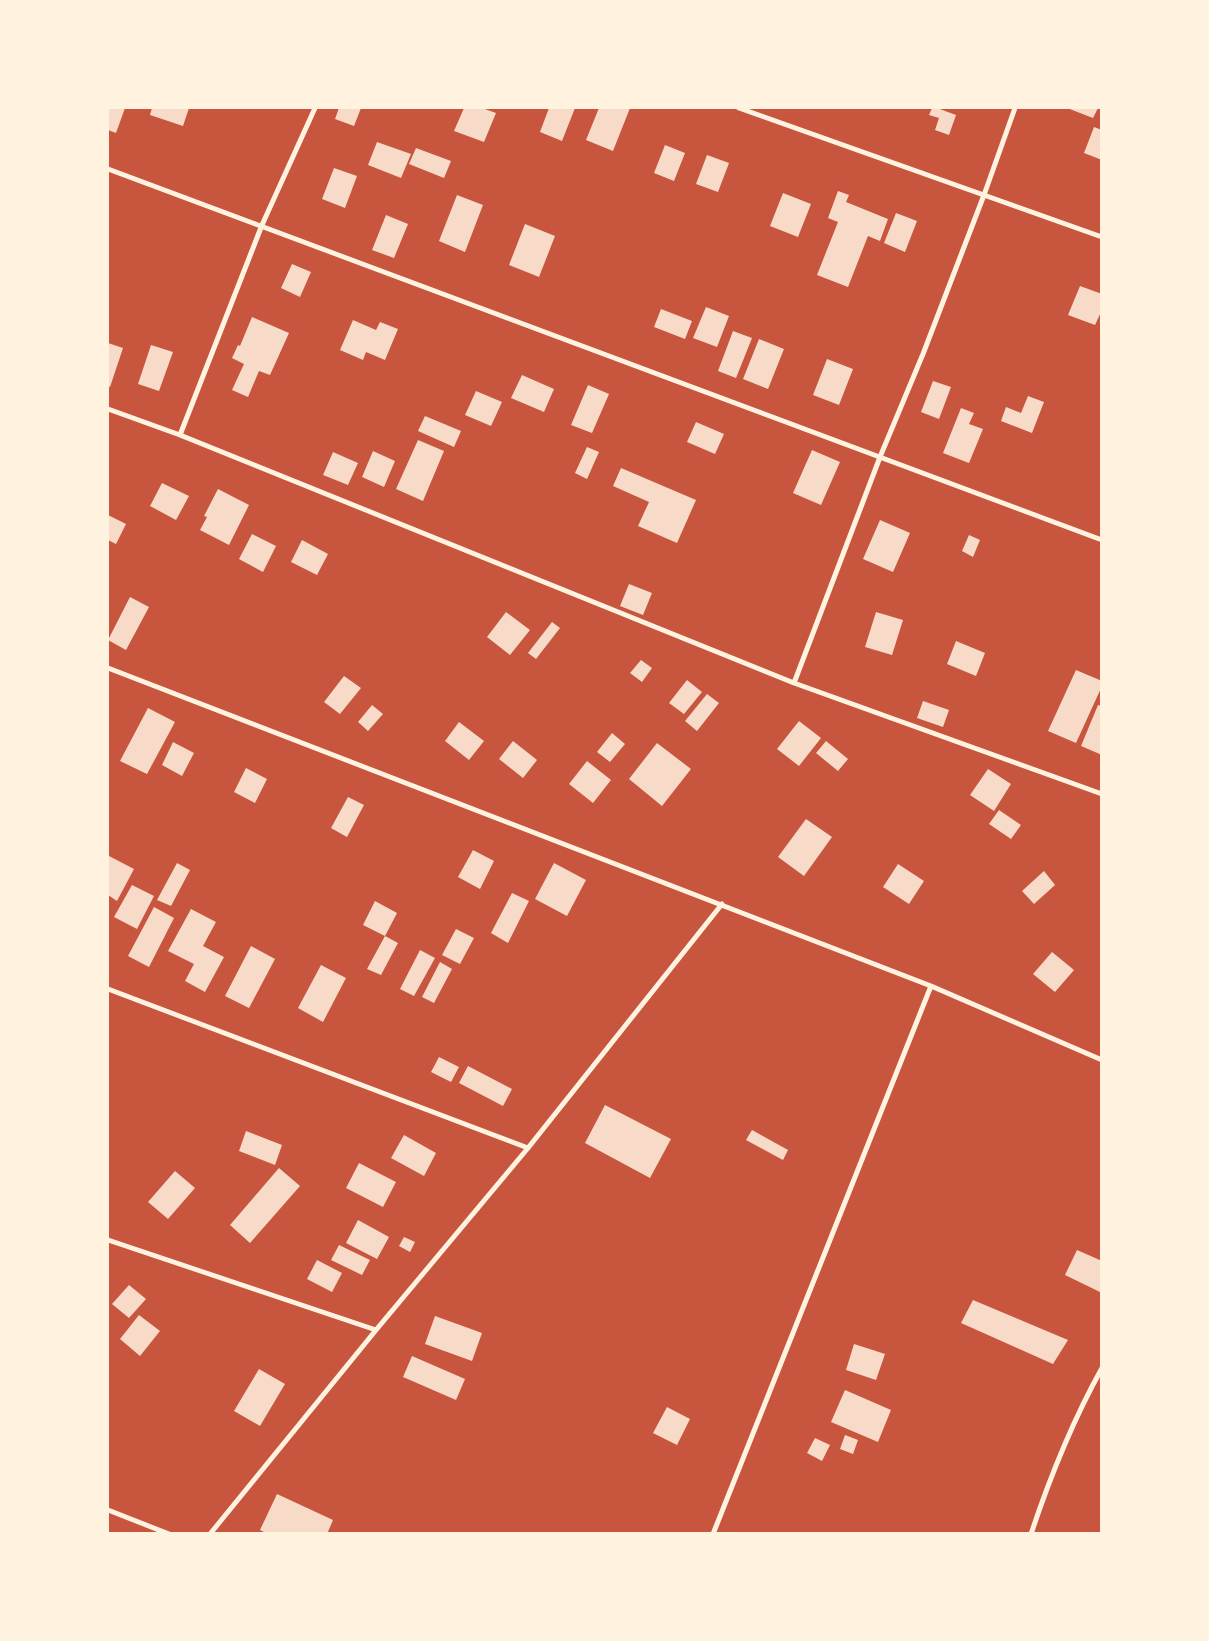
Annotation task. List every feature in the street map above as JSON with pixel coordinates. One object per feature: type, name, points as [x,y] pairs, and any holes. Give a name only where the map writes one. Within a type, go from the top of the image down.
[{"type":"street","points":[[180,435],[262,225],[314,108]]},
{"type":"street","points":[[739,108],[1102,237]]},
{"type":"street","points":[[794,683],[880,457],[923,354],[1015,108]]},
{"type":"street","points":[[108,169],[1102,540]]},
{"type":"street","points":[[108,409],[180,435],[794,683],[1102,794]]},
{"type":"street","points":[[108,668],[931,986],[1102,1060]]},
{"type":"street","points":[[210,1534],[376,1330],[528,1148],[722,904]]},
{"type":"street","points":[[713,1534],[931,986]]},
{"type":"street","points":[[108,989],[528,1148]]},
{"type":"street","points":[[108,1240],[376,1330]]},
{"type":"street","points":[[1031,1534],[1065,1445],[1086,1396],[1102,1368]]},
{"type":"street","points":[[108,1510],[168,1534]]},
{"type":"building","points":[[108,108],[125,108],[116,133],[108,130]]},
{"type":"building","points":[[152,108],[189,108],[183,126],[150,115]]},
{"type":"building","points":[[339,108],[361,108],[354,126],[335,119]]},
{"type":"building","points":[[464,108],[482,108],[496,113],[484,142],[454,131]]},
{"type":"building","points":[[549,108],[575,108],[562,141],[540,132]]},
{"type":"building","points":[[599,108],[630,108],[613,151],[586,140]]},
{"type":"building","points":[[932,108],[956,115],[949,135],[935,130],[939,118],[929,115]]},
{"type":"building","points":[[1067,108],[1098,108],[1093,118]]},
{"type":"building","points":[[1094,127],[1102,130],[1102,160],[1084,153]]},
{"type":"building","points":[[377,142],[411,154],[401,178],[368,165]]},
{"type":"building","points":[[665,145],[685,153],[674,181],[654,173]]},
{"type":"building","points":[[416,148],[451,161],[444,178],[409,164]]},
{"type":"building","points":[[707,155],[729,163],[718,192],[696,184]]},
{"type":"building","points":[[334,168],[357,176],[345,208],[322,199]]},
{"type":"building","points":[[838,191],[849,195],[846,202],[888,219],[880,241],[868,236],[848,287],[817,275],[838,222],[828,218]]},
{"type":"building","points":[[783,193],[811,204],[798,237],[770,226]]},
{"type":"building","points":[[457,195],[483,205],[465,252],[439,241]]},
{"type":"building","points":[[896,213],[917,221],[905,252],[884,243]]},
{"type":"building","points":[[386,215],[408,224],[394,258],[372,250]]},
{"type":"building","points":[[525,224],[555,236],[539,277],[509,265]]},
{"type":"building","points":[[292,264],[311,272],[300,297],[281,288]]},
{"type":"building","points":[[1080,286],[1102,294],[1102,310],[1095,325],[1068,315]]},
{"type":"building","points":[[706,307],[729,316],[717,347],[693,338]]},
{"type":"building","points":[[661,309],[692,321],[685,339],[654,327]]},
{"type":"building","points":[[252,317],[289,333],[270,375],[259,371],[248,397],[232,390],[244,364],[232,358],[238,345],[240,346]]},
{"type":"building","points":[[353,320],[376,330],[380,322],[398,329],[385,360],[366,352],[363,360],[340,350]]},
{"type":"building","points":[[733,331],[752,338],[736,378],[718,371]]},
{"type":"building","points":[[759,339],[784,349],[768,389],[743,379]]},
{"type":"building","points":[[108,343],[123,348],[110,387],[108,386]]},
{"type":"building","points":[[151,345],[173,352],[159,391],[138,384]]},
{"type":"building","points":[[827,359],[853,369],[839,405],[813,395]]},
{"type":"building","points":[[522,375],[554,389],[544,412],[511,398]]},
{"type":"building","points":[[933,381],[951,387],[939,419],[921,412]]},
{"type":"building","points":[[588,385],[609,394],[592,433],[571,425]]},
{"type":"building","points":[[476,391],[502,402],[491,426],[465,415]]},
{"type":"building","points":[[1028,396],[1044,402],[1032,433],[1001,421],[1006,407],[1021,413]]},
{"type":"building","points":[[961,408],[974,413],[969,424],[983,429],[969,463],[943,453]]},
{"type":"building","points":[[425,416],[461,431],[454,447],[418,431]]},
{"type":"building","points":[[696,422],[724,434],[715,454],[687,442]]},
{"type":"building","points":[[418,440],[444,451],[423,501],[396,489]]},
{"type":"building","points":[[587,447],[599,452],[587,479],[575,473]]},
{"type":"building","points":[[812,450],[840,462],[821,505],[793,493]]},
{"type":"building","points":[[373,451],[395,461],[384,487],[362,477]]},
{"type":"building","points":[[333,452],[358,463],[348,485],[323,475]]},
{"type":"building","points":[[621,468],[696,500],[677,543],[638,526],[649,502],[613,486]]},
{"type":"building","points":[[162,483],[189,496],[176,520],[150,506]]},
{"type":"building","points":[[218,489],[249,505],[229,545],[200,530],[207,517],[204,516]]},
{"type":"building","points":[[108,515],[126,524],[116,544],[108,540]]},
{"type":"building","points":[[880,520],[910,533],[893,572],[863,559]]},
{"type":"building","points":[[252,534],[276,546],[263,572],[239,559]]},
{"type":"building","points":[[969,535],[980,540],[973,557],[962,551]]},
{"type":"building","points":[[302,540],[328,554],[317,575],[291,562]]},
{"type":"building","points":[[629,584],[652,593],[643,615],[620,606]]},
{"type":"building","points":[[130,597],[149,607],[126,650],[108,640]]},
{"type":"building","points":[[506,612],[530,630],[510,655],[487,637]]},
{"type":"building","points":[[876,612],[903,620],[892,655],[865,647]]},
{"type":"building","points":[[552,622],[560,628],[536,659],[528,653]]},
{"type":"building","points":[[956,641],[985,653],[976,676],[947,664]]},
{"type":"building","points":[[641,660],[652,668],[642,682],[630,673]]},
{"type":"building","points":[[1076,670],[1102,681],[1102,686],[1076,743],[1048,731]]},
{"type":"building","points":[[344,676],[361,688],[340,714],[324,702]]},
{"type":"building","points":[[687,680],[702,692],[684,714],[669,703]]},
{"type":"building","points":[[707,694],[719,703],[697,731],[685,721]]},
{"type":"building","points":[[923,701],[949,710],[943,727],[917,718]]},
{"type":"building","points":[[372,705],[383,714],[368,731],[358,722]]},
{"type":"building","points":[[1098,705],[1102,706],[1102,755],[1081,746]]},
{"type":"building","points":[[148,708],[175,722],[147,774],[120,761]]},
{"type":"building","points":[[799,721],[821,738],[799,766],[777,749]]},
{"type":"building","points":[[459,722],[484,741],[469,760],[445,741]]},
{"type":"building","points":[[612,733],[625,744],[610,762],[597,752]]},
{"type":"building","points":[[513,741],[537,760],[523,778],[499,759]]},
{"type":"building","points":[[826,741],[848,759],[838,771],[816,753]]},
{"type":"building","points":[[173,742],[194,753],[182,776],[162,765]]},
{"type":"building","points":[[657,743],[691,769],[662,806],[629,779]]},
{"type":"building","points":[[587,761],[611,780],[593,803],[569,784]]},
{"type":"building","points":[[246,768],[267,779],[255,803],[234,792]]},
{"type":"building","points":[[988,769],[1011,784],[994,811],[970,795]]},
{"type":"building","points":[[348,797],[364,805],[347,837],[331,828]]},
{"type":"building","points":[[999,810],[1021,825],[1011,839],[989,824]]},
{"type":"building","points":[[806,819],[832,837],[804,876],[778,857]]},
{"type":"building","points":[[473,850],[494,861],[480,889],[458,877]]},
{"type":"building","points":[[109,856],[134,869],[117,901],[108,895]]},
{"type":"building","points":[[177,863],[190,870],[171,906],[157,900]]},
{"type":"building","points":[[554,863],[586,880],[567,916],[535,899]]},
{"type":"building","points":[[898,864],[924,881],[909,904],[883,887]]},
{"type":"building","points":[[1044,871],[1055,885],[1034,904],[1022,891]]},
{"type":"building","points":[[132,885],[154,896],[137,929],[114,917]]},
{"type":"building","points":[[512,893],[529,901],[508,943],[491,933]]},
{"type":"building","points":[[375,901],[397,913],[385,936],[363,925]]},
{"type":"building","points":[[154,907],[174,918],[149,967],[128,956]]},
{"type":"building","points":[[191,909],[216,922],[203,946],[224,957],[205,992],[185,981],[194,964],[168,951]]},
{"type":"building","points":[[456,929],[474,938],[460,964],[442,955]]},
{"type":"building","points":[[385,936],[398,943],[381,975],[367,969]]},
{"type":"building","points":[[251,946],[275,959],[249,1008],[225,996]]},
{"type":"building","points":[[420,950],[435,958],[414,996],[400,989]]},
{"type":"building","points":[[1052,952],[1074,970],[1055,992],[1033,974]]},
{"type":"building","points":[[440,962],[452,969],[434,1003],[422,997]]},
{"type":"building","points":[[321,965],[346,978],[323,1022],[298,1008]]},
{"type":"building","points":[[439,1057],[459,1067],[451,1082],[431,1072]]},
{"type":"building","points":[[468,1066],[512,1089],[503,1106],[459,1083]]},
{"type":"building","points":[[605,1105],[671,1139],[650,1178],[585,1143]]},
{"type":"building","points":[[752,1130],[788,1150],[783,1160],[746,1140]]},
{"type":"building","points":[[246,1131],[282,1145],[275,1165],[239,1151]]},
{"type":"building","points":[[404,1135],[436,1153],[424,1176],[391,1158]]},
{"type":"building","points":[[359,1163],[396,1182],[383,1207],[346,1188]]},
{"type":"building","points":[[279,1168],[300,1186],[250,1243],[230,1225]]},
{"type":"building","points":[[175,1171],[195,1188],[168,1219],[148,1202]]},
{"type":"building","points":[[358,1220],[389,1237],[377,1259],[346,1243]]},
{"type":"building","points":[[404,1237],[415,1242],[410,1252],[399,1246]]},
{"type":"building","points":[[339,1245],[370,1260],[362,1275],[331,1260]]},
{"type":"building","points":[[1077,1250],[1102,1261],[1102,1293],[1065,1275]]},
{"type":"building","points":[[317,1260],[342,1273],[332,1292],[307,1279]]},
{"type":"building","points":[[129,1285],[146,1299],[129,1318],[112,1304]]},
{"type":"building","points":[[973,1300],[1068,1340],[1053,1364],[961,1323]]},
{"type":"building","points":[[139,1315],[160,1331],[140,1356],[120,1339]]},
{"type":"building","points":[[435,1316],[482,1333],[472,1361],[425,1344]]},
{"type":"building","points":[[854,1344],[885,1354],[876,1380],[846,1370]]},
{"type":"building","points":[[412,1356],[465,1379],[456,1400],[403,1377]]},
{"type":"building","points":[[259,1369],[285,1384],[260,1426],[234,1411]]},
{"type":"building","points":[[845,1390],[891,1410],[878,1442],[831,1422]]},
{"type":"building","points":[[667,1407],[690,1419],[677,1445],[653,1433]]},
{"type":"building","points":[[845,1435],[858,1440],[853,1454],[840,1449]]},
{"type":"building","points":[[815,1438],[830,1445],[822,1461],[807,1453]]},
{"type":"building","points":[[277,1494],[333,1520],[327,1534],[268,1534],[260,1530]]}]
